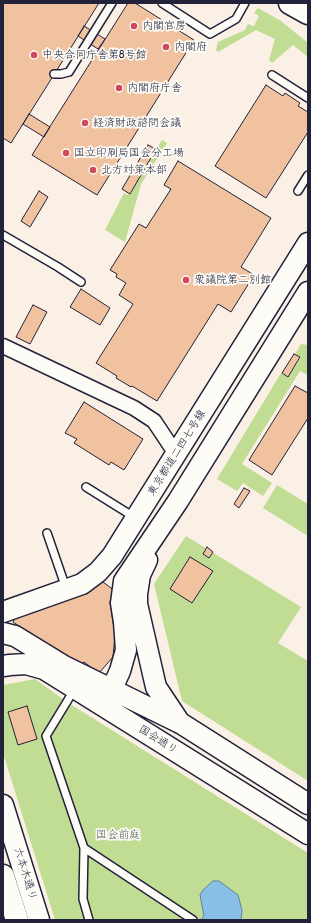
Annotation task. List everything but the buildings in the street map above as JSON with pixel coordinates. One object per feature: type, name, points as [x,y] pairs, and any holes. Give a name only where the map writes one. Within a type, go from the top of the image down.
[{"type":"highway","points":[[290,3],[308,13]]},
{"type":"highway","points":[[3,876],[17,920]]},
{"type":"main road","name":"東京都道二四七号線","points":[[3,612],[82,584],[98,572],[112,556],[308,243]]},
{"type":"main road","points":[[107,698],[120,670],[126,650],[121,603],[124,581],[164,522],[308,292]]},
{"type":"main road","points":[[164,522],[140,575],[137,604],[156,687],[182,724]]},
{"type":"main road","name":"国会通り","points":[[3,634],[15,636],[64,666],[107,698],[308,834]]},
{"type":"main road","name":"国会通り","points":[[3,666],[26,664],[44,669],[75,688],[182,724],[308,804]]},
{"type":"main road","name":"六本木通り","points":[[3,805],[39,920]]},
{"type":"street","points":[[3,346],[134,408],[154,422],[176,454]]},
{"type":"lane","points":[[54,74],[69,72],[112,3]]},
{"type":"lane","points":[[162,3],[210,34],[236,19],[245,3]]},
{"type":"lane","points":[[272,76],[308,98]]},
{"type":"lane","points":[[298,191],[308,175]]},
{"type":"lane","points":[[3,235],[81,282]]},
{"type":"lane","points":[[86,487],[136,518]]},
{"type":"lane","points":[[47,533],[66,590]]},
{"type":"lane","points":[[75,688],[46,736],[84,848],[83,899],[89,920]]},
{"type":"lane","points":[[84,848],[193,920]]},
{"type":"green space","points":[[258,8],[281,21],[308,43],[308,57],[293,45],[272,63],[269,60],[275,39],[256,30],[218,52],[216,50],[218,42],[245,30],[248,24],[254,26],[259,16],[254,13]]},
{"type":"green space","points":[[162,140],[167,143],[141,184],[125,242],[105,230],[124,193],[128,195]]},
{"type":"green space","points":[[301,344],[308,345],[308,375],[300,371],[242,464],[272,483],[263,496],[243,483],[237,491],[217,479],[281,373],[288,377],[301,357],[295,354]]},
{"type":"green space","points":[[277,485],[308,504],[308,536],[263,508]]},
{"type":"green space","points":[[186,536],[301,607],[278,643],[308,661],[308,781],[182,701],[154,584]]},
{"type":"green space","name":"国会前庭","points":[[35,679],[67,702],[308,853],[308,920],[55,920],[3,753],[3,685]]},
{"type":"water","points":[[213,881],[219,881],[238,895],[242,910],[241,920],[201,920],[204,916],[200,895],[203,890]]},
{"type":"place","name":"内閣官房","points":[[134,26]]},
{"type":"place","name":"内閣府","points":[[166,47]]},
{"type":"place","name":"中央合同庁舎第8号館","points":[[34,55]]},
{"type":"place","name":"内閣府庁舎","points":[[119,88]]},
{"type":"place","name":"経済財政諮問会議","points":[[85,123]]},
{"type":"place","name":"国立印刷局国会分工場","points":[[66,153]]},
{"type":"place","name":"北方対策本部","points":[[93,170]]},
{"type":"place","name":"衆議院第二別館","points":[[186,280]]}]
